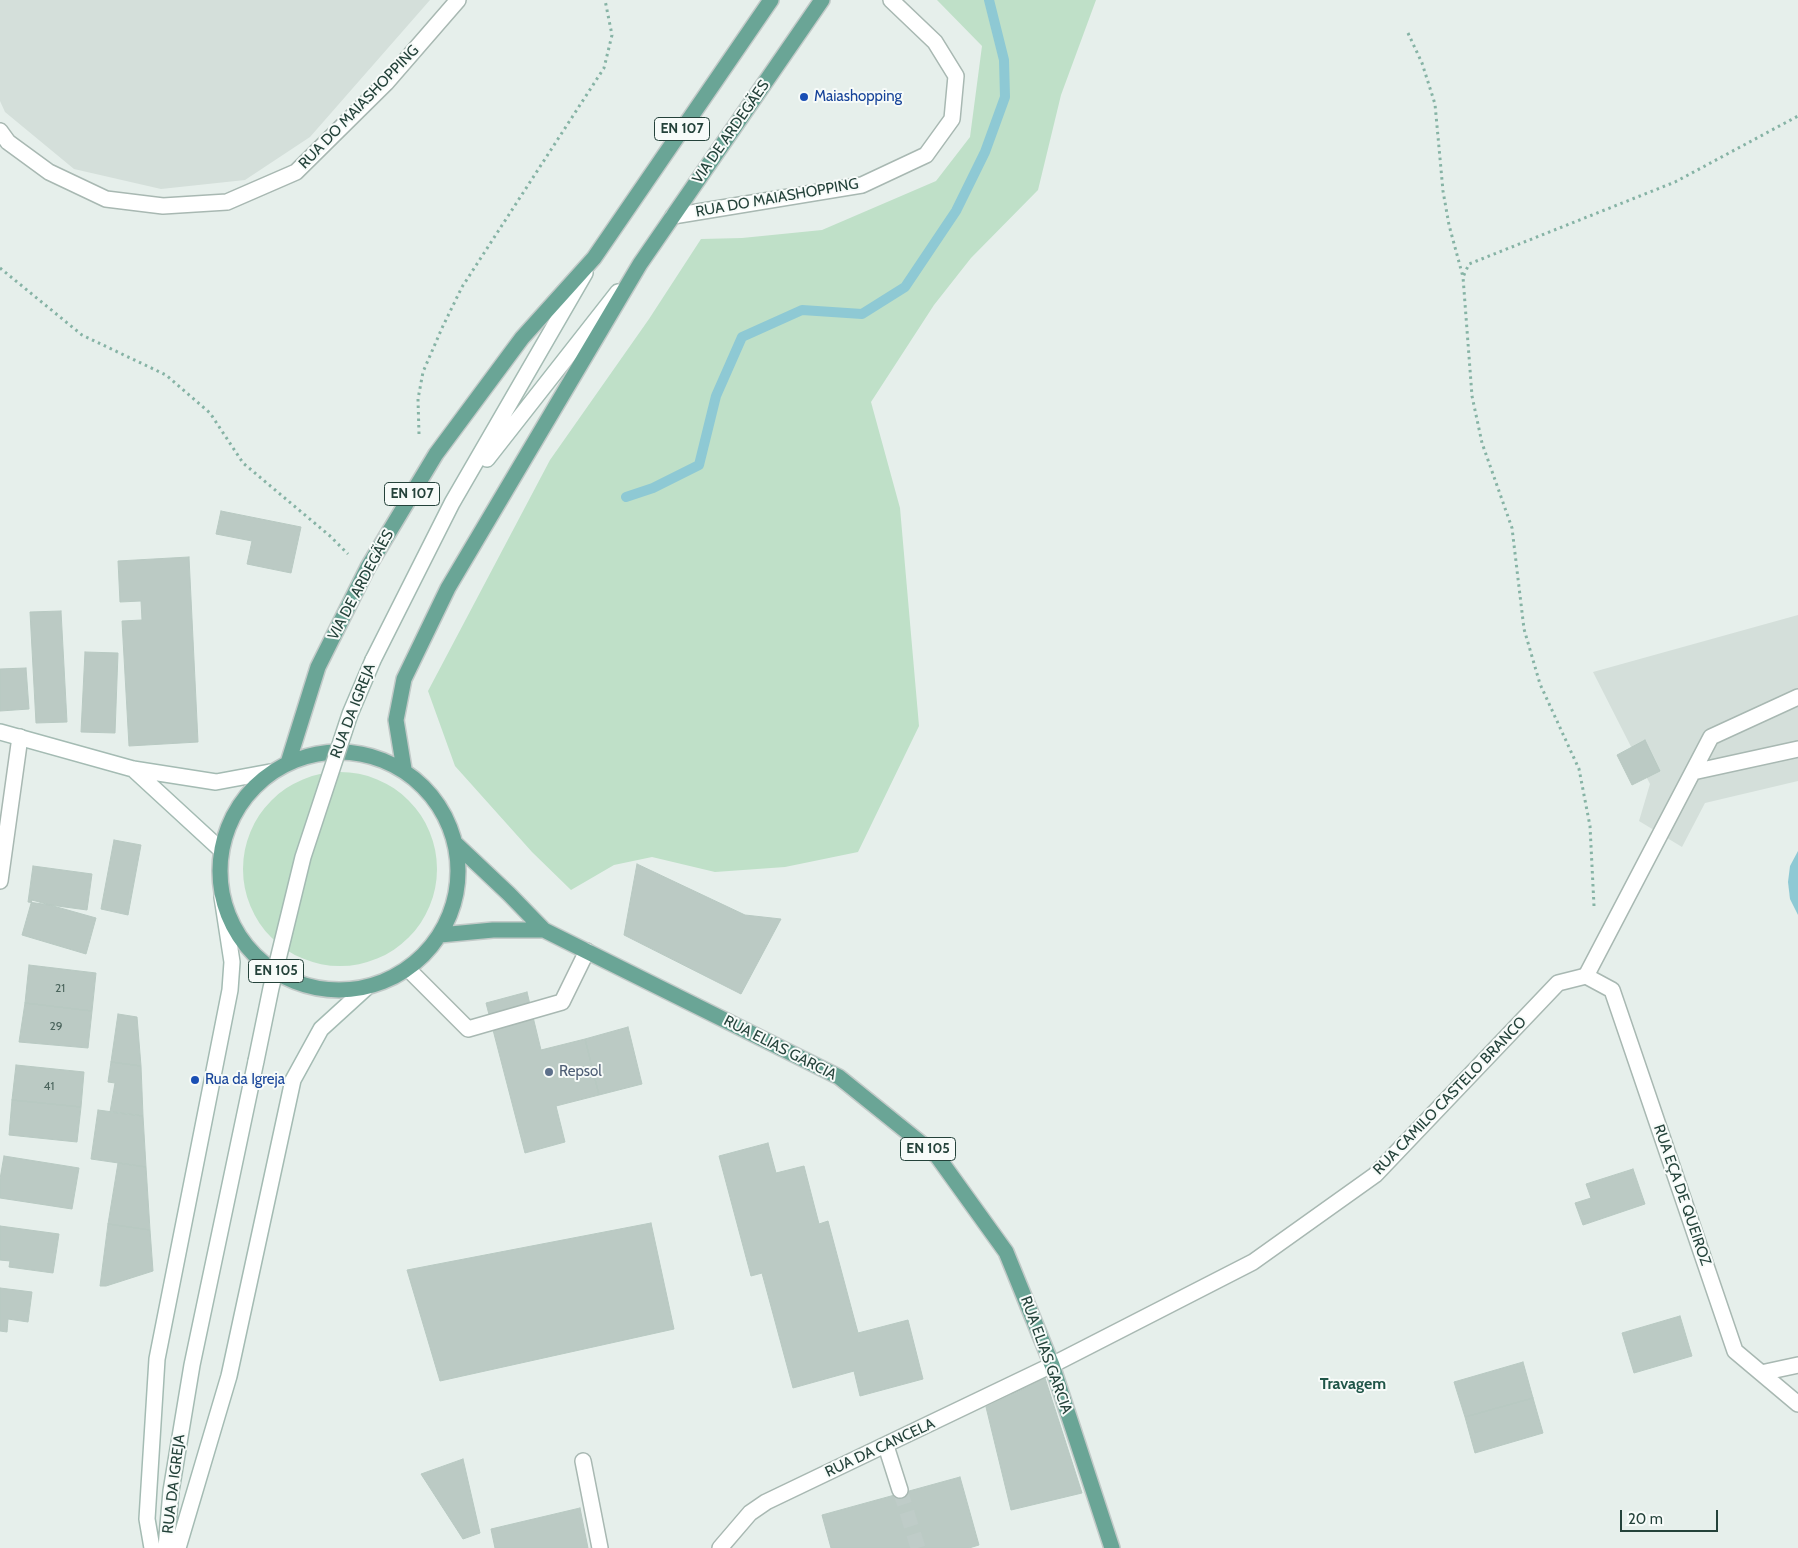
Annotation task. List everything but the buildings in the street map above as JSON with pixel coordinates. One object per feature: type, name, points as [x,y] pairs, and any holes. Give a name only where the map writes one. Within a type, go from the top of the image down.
[{"type":"main road","name":"RUA DO MAIASHOPPING","points":[[0,131],[8,142],[50,172],[106,199],[163,206],[227,202],[296,172],[386,84],[458,0]]},
{"type":"main road","name":"VIA DE ARDEGÃES","points":[[452,503],[594,258],[770,0]]},
{"type":"main road","name":"RUA DO MAIASHOPPING","points":[[673,216],[862,185],[926,155],[952,119],[956,76],[935,42],[891,0]]},
{"type":"main road","name":"VIA DE ARDEGÃES","points":[[452,503],[640,264],[819,5]]},
{"type":"main road","name":"VIA DE ARDEGÃES","points":[[288,763],[318,667],[368,567],[436,454],[522,338],[594,258]]},
{"type":"main road","name":"VIA DE ARDEGÃES","points":[[404,769],[396,720],[404,679],[448,588],[640,264]]},
{"type":"main road","name":"RUA DA IGREJA","points":[[166,1548],[171,1491],[192,1365],[270,988],[303,857],[350,714],[373,660],[452,503]]},
{"type":"main road","points":[[1586,976],[1711,737],[1798,697]]},
{"type":"main road","name":"EN 105","points":[[0,732],[20,736],[132,769],[216,782],[270,772],[302,757],[336,750],[371,755],[404,769],[428,789],[445,815],[456,844],[459,875],[454,906],[440,935],[426,954],[408,969],[388,980],[366,988],[328,990],[292,981],[260,961],[236,932],[222,897],[220,874],[221,850],[231,820],[239,807],[248,794],[270,772]]},
{"type":"main road","points":[[0,880],[20,736]]},
{"type":"main road","points":[[1692,772],[1798,748]]},
{"type":"main road","name":"EN 105","points":[[132,769],[221,850]]},
{"type":"main road","name":"RUA ELIAS GARCIA","points":[[456,844],[544,930],[839,1077],[937,1156],[1006,1252],[1052,1365],[1112,1548]]},
{"type":"main road","name":"RUA DA IGREJA","points":[[152,1548],[147,1518],[157,1359],[230,990],[232,962],[222,897]]},
{"type":"main road","name":"RUA ELIAS GARCIA","points":[[440,935],[493,930],[544,930]]},
{"type":"main road","points":[[408,969],[468,1029],[562,1002],[587,951]]},
{"type":"main road","name":"RUA CAMILO CASTELO BRANCO","points":[[1052,1365],[1253,1262],[1375,1175],[1558,983],[1586,976]]},
{"type":"main road","name":"RUA EÇA DE QUEIROZ","points":[[1586,976],[1612,990],[1735,1351],[1798,1404]]},
{"type":"main road","name":"RUA DA IGREJA","points":[[178,1548],[229,1376],[292,1080],[321,1029],[366,988]]},
{"type":"main road","name":"RUA DA CANCELA","points":[[720,1548],[750,1513],[766,1502],[1052,1365]]},
{"type":"main road","points":[[1761,1373],[1798,1365]]},
{"type":"main road","points":[[886,1446],[900,1490]]},
{"type":"main road","points":[[583,1461],[600,1548]]},
{"type":"path","points":[[420,439],[418,399],[423,372],[458,295],[604,68],[612,34],[605,0]]},
{"type":"path","points":[[1408,33],[1422,63],[1435,104],[1443,192],[1463,277],[1472,396],[1482,443],[1512,528],[1524,629],[1540,684],[1579,769],[1590,826],[1594,911]]},
{"type":"path","points":[[1463,277],[1469,264],[1675,182],[1798,116]]},
{"type":"path","points":[[0,268],[82,335],[166,375],[210,413],[244,463],[330,536],[350,557]]},
{"type":"shaded area","points":[[0,0],[430,0],[310,137],[245,180],[161,189],[74,169],[5,112],[0,101]]},
{"type":"shaded area","points":[[1798,615],[1798,781],[1705,803],[1682,847],[1639,821],[1650,784],[1593,672]]},
{"type":"green space","points":[[937,0],[1096,0],[1061,95],[1038,190],[971,258],[934,305],[871,402],[900,508],[919,726],[858,852],[785,867],[715,872],[652,857],[614,865],[571,890],[532,852],[455,766],[428,691],[550,460],[649,319],[701,239],[742,238],[822,230],[936,181],[970,137],[982,46]]},
{"type":"green space","points":[[340,772],[359,774],[386,784],[401,794],[415,808],[429,832],[435,850],[437,869],[435,888],[425,915],[415,930],[401,944],[377,958],[359,964],[340,966],[321,964],[294,954],[279,944],[265,930],[251,906],[245,888],[243,869],[245,850],[255,823],[265,808],[279,794],[303,780],[321,774]]},
{"type":"water","points":[[1798,851],[1798,915],[1790,899],[1788,882],[1790,866]]},
{"type":"waterway","points":[[626,497],[653,488],[699,465],[716,396],[742,337],[802,310],[862,314],[905,287],[956,211],[985,152],[1005,97],[1004,60],[989,0]]},
{"type":"tunnel","points":[[900,1490],[918,1548]]},
{"type":"place","name":"Maiashopping","points":[[804,97]]},
{"type":"place","name":"Repsol","points":[[549,1072]]},
{"type":"place","name":"Rua da Igreja","points":[[195,1080]]},
{"type":"district","name":"Travagem","points":[[1353,1384]]}]
